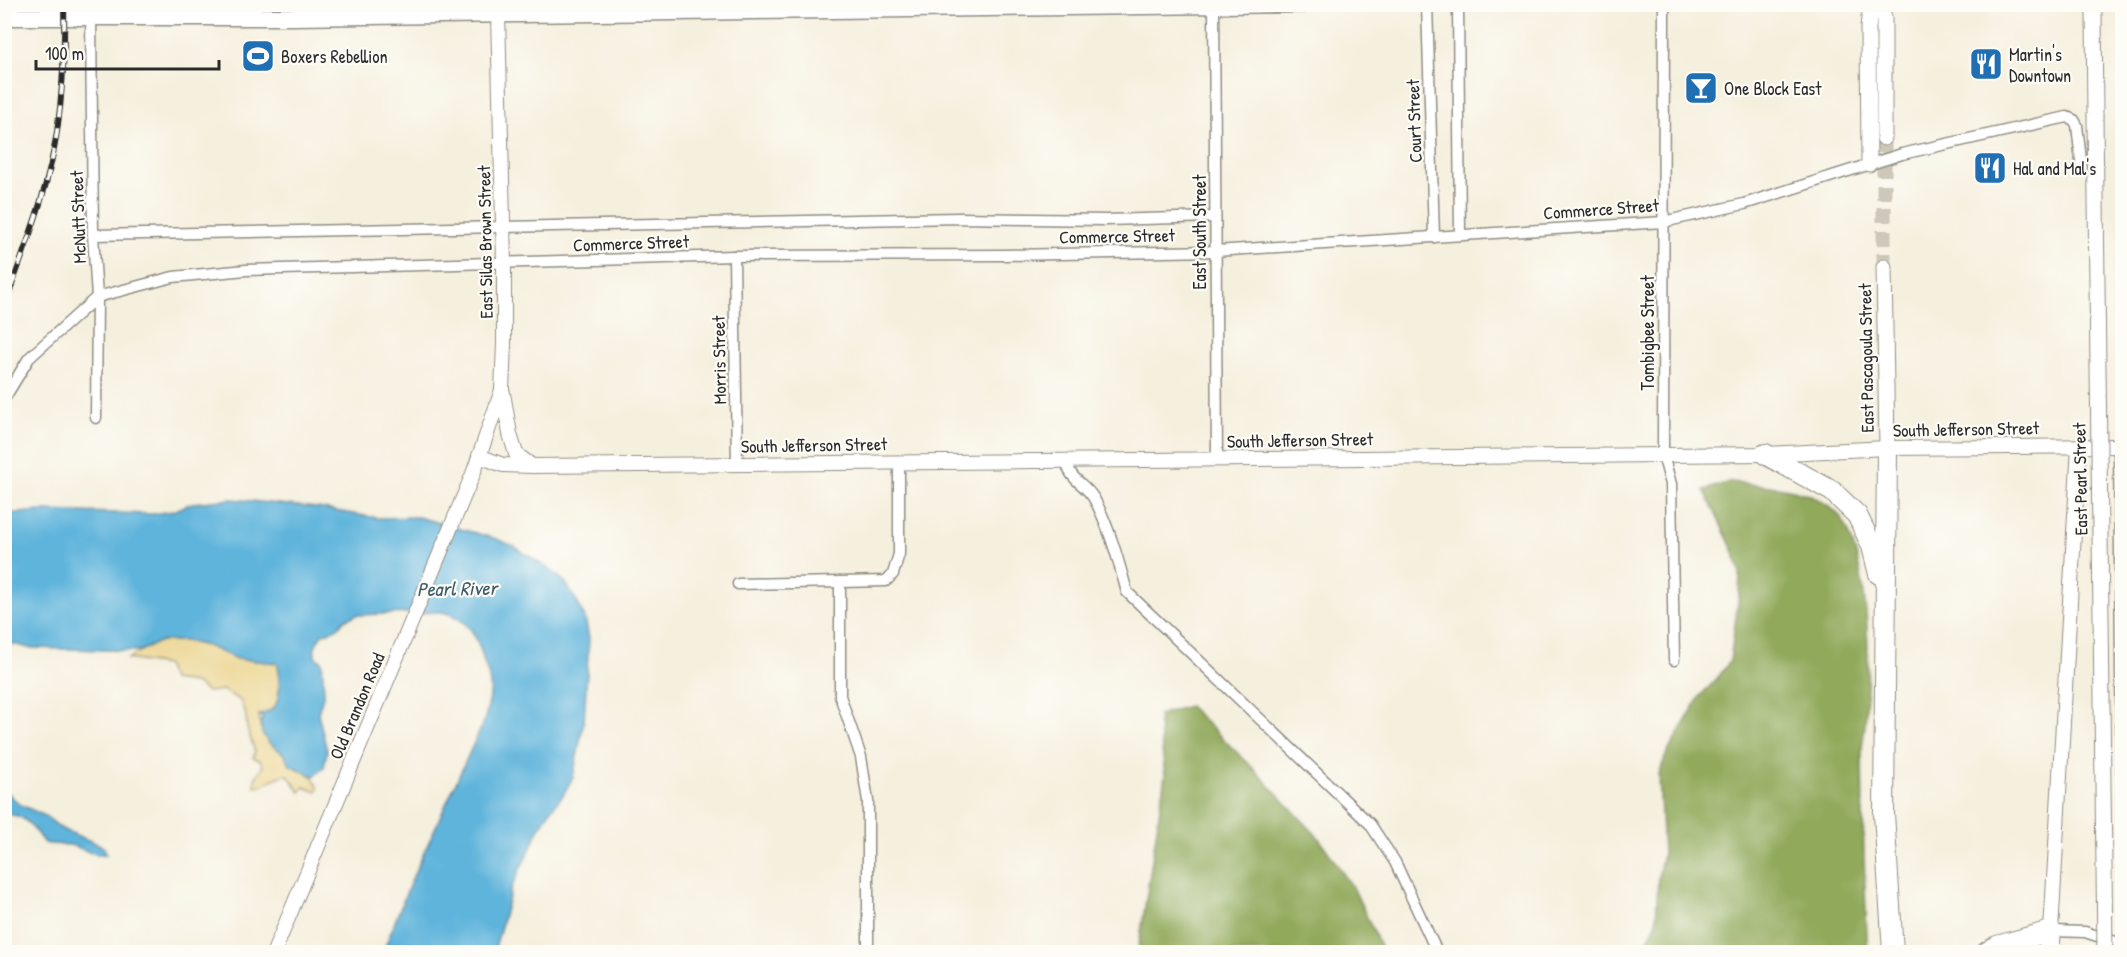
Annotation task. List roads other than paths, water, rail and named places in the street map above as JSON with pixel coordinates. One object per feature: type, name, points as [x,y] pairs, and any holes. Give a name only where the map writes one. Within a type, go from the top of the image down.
[{"type":"highway","points":[[1887,448],[1884,814],[1893,952]]},
{"type":"highway","points":[[1765,454],[1832,491],[1857,515],[1872,546],[1886,610]]},
{"type":"highway","points":[[1987,952],[1997,946],[2051,931],[2049,952]]},
{"type":"main road","points":[[4,17],[293,11],[1303,4]]},
{"type":"main road","points":[[1877,4],[1884,17],[1884,138]]},
{"type":"main road","points":[[1869,164],[1868,29],[1869,18],[1877,4]]},
{"type":"main road","name":"East Pearl Street","points":[[2092,4],[2096,115],[2105,952]]},
{"type":"main road","name":"East Pascagoula Street","points":[[1884,267],[1887,448]]},
{"type":"street","name":"Court Street","points":[[1427,4],[1434,237]]},
{"type":"street","points":[[1458,4],[1460,235]]},
{"type":"street","name":"Tombigbee Street","points":[[1664,4],[1663,455],[1671,484],[1674,660]]},
{"type":"street","name":"East South Street","points":[[1214,5],[1217,459]]},
{"type":"street","name":"East Silas Brown Street","points":[[472,474],[502,390],[504,264],[498,9]]},
{"type":"street","name":"McNutt Street","points":[[91,15],[93,235],[97,297],[96,418]]},
{"type":"street","name":"Commerce Street","points":[[97,297],[173,277],[246,270],[734,256],[1004,255],[1215,251],[1663,222],[1744,204],[1902,154],[2067,117],[2074,120],[2077,125],[2082,170]]},
{"type":"street","name":"Commerce Street","points":[[93,235],[947,218],[1106,220],[1215,217]]},
{"type":"street","name":"Morris Street","points":[[734,256],[737,464]]},
{"type":"street","points":[[4,399],[29,358],[97,297]]},
{"type":"street","points":[[502,390],[516,454],[532,466]]},
{"type":"street","points":[[2079,446],[2051,931],[2085,932],[2121,943],[2122,930]]},
{"type":"street","points":[[2121,446],[2122,773]]},
{"type":"street","name":"South Jefferson Street","points":[[479,456],[503,465],[532,466],[1765,454],[1887,448],[2121,446]]},
{"type":"street","points":[[1066,460],[1072,477],[1092,496],[1113,544],[1128,592],[1370,824],[1395,862],[1437,952]]},
{"type":"street","points":[[738,584],[886,581],[893,574],[899,554],[899,462]]},
{"type":"street","name":"Old Brandon Road","points":[[274,952],[472,474]]},
{"type":"street","points":[[840,582],[840,696],[861,757],[868,801],[868,952]]},
{"type":"water","name":"Pearl River","points":[[233,499],[317,508],[378,518],[418,517],[497,539],[515,547],[549,569],[565,582],[576,600],[585,618],[589,638],[584,721],[573,777],[539,829],[512,886],[494,952],[383,952],[411,881],[484,721],[489,703],[489,679],[479,644],[471,630],[459,619],[442,612],[356,615],[344,620],[338,628],[322,634],[315,651],[316,658],[322,661],[324,693],[318,713],[327,751],[324,767],[314,776],[290,765],[285,755],[268,742],[262,733],[260,722],[263,718],[259,715],[273,709],[278,699],[280,676],[277,663],[237,659],[207,646],[185,641],[161,641],[140,651],[29,648],[5,642],[4,514],[43,511],[152,514],[173,511],[192,503]]},
{"type":"water","points":[[5,790],[19,804],[45,816],[62,829],[100,845],[105,849],[106,854],[90,853],[68,845],[44,843],[23,819],[18,816],[5,815]]},
{"type":"tunnel","points":[[1884,138],[1884,267]]},
{"type":"railway","points":[[4,307],[35,221],[53,154],[62,84],[64,4]]},
{"type":"place","name":"Boxers Rebellion","points":[[258,56]]},
{"type":"place","name":"Martin's Downtown","points":[[1986,64]]},
{"type":"place","name":"One Block East","points":[[1701,88]]},
{"type":"place","name":"Hal and Mal's","points":[[1990,168]]}]
